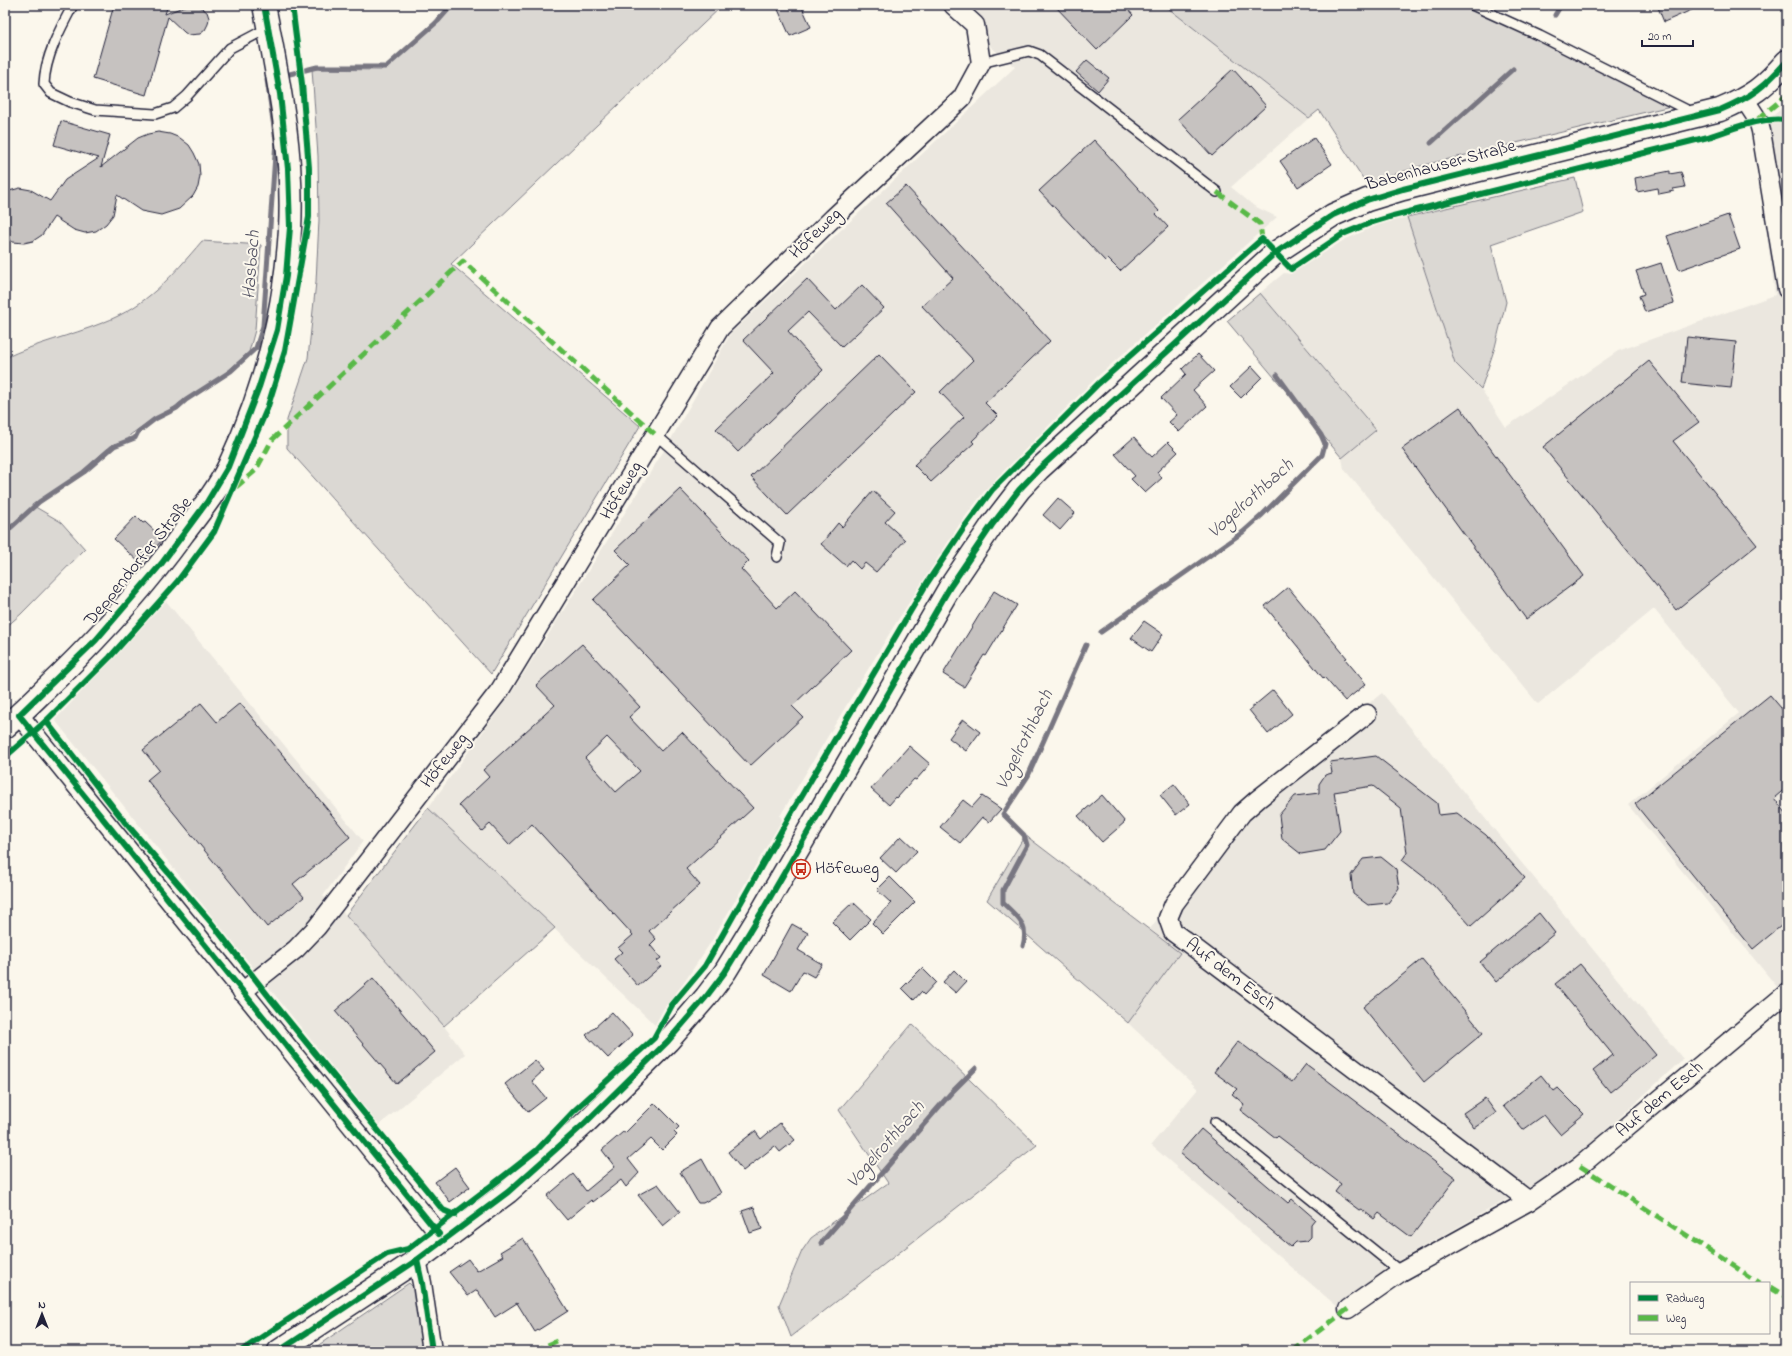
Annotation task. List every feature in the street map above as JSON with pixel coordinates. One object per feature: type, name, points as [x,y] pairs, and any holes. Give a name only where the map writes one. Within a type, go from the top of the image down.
[{"type":"main road","name":"Deppendorfer Straße","points":[[12,721],[96,640],[162,564],[207,502],[228,467],[259,387],[277,330],[286,276],[290,227],[288,169],[280,94],[264,5]]},
{"type":"main road","name":"Babenhauser Straße","points":[[279,1351],[417,1260],[508,1192],[584,1124],[668,1041],[706,997],[725,972],[950,587],[992,525],[1019,490],[1060,448],[1275,253],[1315,225],[1333,215],[1367,200],[1402,189],[1700,117],[1720,110],[1745,100],[1761,88],[1787,61]]},
{"type":"street","points":[[952,5],[975,25],[981,64]]},
{"type":"street","name":"Höfeweg","points":[[242,992],[296,949],[317,927],[500,690],[720,328],[832,218],[962,98],[981,64]]},
{"type":"street","points":[[1745,100],[1758,120],[1761,131],[1787,289]]},
{"type":"street","name":"Auf dem Esch","points":[[1367,714],[1242,813],[1174,904],[1168,918],[1173,932],[1529,1201]]},
{"type":"street","points":[[12,721],[242,992],[444,1240]]},
{"type":"street","name":"Auf dem Esch","points":[[1348,1310],[1401,1272],[1529,1201],[1580,1166],[1787,993]]},
{"type":"street","points":[[417,1260],[432,1351]]},
{"type":"lane","points":[[73,5],[63,23],[44,71],[44,84],[51,93],[95,110],[102,111],[155,114],[173,108],[187,96],[230,48],[269,28]]},
{"type":"lane","points":[[1472,5],[1540,36],[1700,117]]},
{"type":"lane","points":[[981,64],[1029,51],[1040,55],[1217,192]]},
{"type":"lane","points":[[656,435],[780,543],[777,557]]},
{"type":"lane","points":[[1216,1122],[1401,1272]]},
{"type":"shaded area","points":[[449,5],[723,5],[451,264],[640,426],[491,674],[287,448],[287,420],[308,358],[316,282],[319,220],[318,156],[312,69],[381,70],[433,23]]},
{"type":"shaded area","points":[[941,5],[1164,5],[1309,118],[1231,187],[1254,206],[1277,217],[1097,377],[986,489],[959,525],[894,626],[780,816],[782,820],[711,942],[683,984],[664,1008],[655,1025],[428,808],[514,689],[670,441],[731,333],[1015,67]]},
{"type":"shaded area","points":[[1164,5],[1462,5],[1520,31],[1671,106],[1424,165],[1366,183],[1319,110],[1309,118]]},
{"type":"shaded area","points":[[1787,104],[1787,999],[1628,805],[1739,713],[1654,609],[1538,704],[1344,469],[1342,458],[1376,429],[1260,293],[1284,273],[1291,274],[1344,240],[1378,225],[1407,217],[1455,363],[1481,389],[1506,427],[1618,351],[1775,295],[1754,141],[1750,130],[1769,119]]},
{"type":"shaded area","points":[[1575,178],[1583,212],[1491,244],[1506,302],[1495,347],[1481,389],[1455,363],[1407,217]]},
{"type":"shaded area","points":[[202,241],[261,245],[255,330],[249,352],[223,375],[179,403],[169,412],[147,423],[130,435],[128,441],[107,449],[77,476],[32,505],[61,522],[85,549],[21,614],[5,628],[5,358],[29,348],[102,323],[132,308],[158,289]]},
{"type":"shaded area","points":[[1260,293],[1376,430],[1342,458],[1227,321]]},
{"type":"shaded area","points":[[166,601],[363,841],[323,896],[346,915],[444,1026],[465,1054],[379,1125],[55,720]]},
{"type":"shaded area","points":[[1382,693],[1683,1059],[1568,1165],[1396,1262],[1340,1309],[1151,1145],[1198,1089],[1128,1023],[1180,953],[1150,929],[1248,798]]},
{"type":"shaded area","points":[[428,808],[555,928],[444,1026],[346,915]]},
{"type":"shaded area","points":[[1025,835],[1180,953],[1128,1023],[987,900]]},
{"type":"shaded area","points":[[912,1024],[1037,1145],[791,1337],[779,1305],[802,1251],[811,1238],[888,1183],[839,1110]]},
{"type":"shaded area","points":[[409,1283],[417,1291],[418,1320],[423,1351],[310,1351]]},
{"type":"building","points":[[114,5],[168,5],[165,14],[188,5],[198,5],[207,12],[209,18],[208,24],[205,30],[200,34],[188,35],[168,17],[146,95],[93,79]]},
{"type":"building","points":[[776,5],[801,5],[811,27],[790,36]]},
{"type":"building","points":[[1054,5],[1124,5],[1133,15],[1097,50]]},
{"type":"building","points":[[1657,5],[1703,5],[1664,22]]},
{"type":"building","points":[[1087,60],[1109,78],[1098,91],[1076,72]]},
{"type":"building","points":[[1233,69],[1266,106],[1212,156],[1178,119]]},
{"type":"building","points":[[61,121],[110,135],[101,167],[138,138],[148,134],[158,132],[170,134],[180,138],[189,145],[199,164],[200,176],[198,187],[193,196],[179,209],[161,215],[141,211],[117,195],[113,215],[106,224],[96,231],[85,233],[74,230],[54,217],[42,235],[33,241],[24,243],[13,242],[5,237],[5,195],[9,191],[20,188],[31,190],[50,201],[65,180],[99,158],[54,145]]},
{"type":"building","points":[[1314,138],[1332,164],[1298,187],[1280,161]]},
{"type":"building","points":[[1094,140],[1159,211],[1156,214],[1168,227],[1120,271],[1108,259],[1105,261],[1039,191]]},
{"type":"building","points":[[1670,171],[1670,174],[1681,172],[1685,187],[1659,194],[1658,188],[1637,192],[1635,178]]},
{"type":"building","points":[[906,186],[1050,341],[985,403],[998,416],[972,441],[974,443],[931,482],[914,465],[964,417],[940,392],[973,360],[922,306],[953,278],[886,203]]},
{"type":"building","points":[[1728,215],[1740,249],[1679,270],[1667,236]]},
{"type":"building","points":[[1661,263],[1674,303],[1645,312],[1639,296],[1644,294],[1636,271]]},
{"type":"building","points":[[807,279],[836,310],[862,285],[884,308],[842,347],[808,312],[788,331],[823,370],[738,452],[716,429],[774,373],[743,340]]},
{"type":"building","points":[[1687,337],[1736,342],[1731,388],[1682,383]]},
{"type":"building","points":[[879,354],[916,392],[787,515],[751,477]]},
{"type":"building","points":[[1198,354],[1214,371],[1193,390],[1207,406],[1179,432],[1169,422],[1177,415],[1161,398],[1186,374],[1182,369]]},
{"type":"building","points":[[1649,361],[1699,422],[1673,441],[1757,545],[1676,610],[1543,447]]},
{"type":"building","points":[[1252,366],[1262,377],[1241,398],[1230,387]]},
{"type":"building","points":[[1460,407],[1584,576],[1526,619],[1402,449]]},
{"type":"building","points":[[1134,437],[1152,457],[1168,442],[1178,452],[1157,472],[1162,478],[1145,493],[1131,479],[1135,476],[1115,454]]},
{"type":"building","points":[[680,489],[749,561],[741,569],[777,608],[795,591],[851,650],[792,706],[803,717],[750,766],[593,600],[630,565],[615,550]]},
{"type":"building","points":[[873,491],[895,511],[885,522],[905,540],[876,572],[865,563],[860,569],[851,560],[846,566],[821,544],[838,523],[842,527]]},
{"type":"building","points":[[1058,498],[1075,513],[1060,530],[1043,515]]},
{"type":"building","points":[[136,516],[143,523],[145,522],[163,539],[141,564],[114,539]]},
{"type":"building","points":[[1288,587],[1347,658],[1345,659],[1366,684],[1345,701],[1324,677],[1323,678],[1265,606]]},
{"type":"building","points":[[994,591],[1017,605],[986,656],[984,655],[964,687],[943,674]]},
{"type":"building","points":[[1144,621],[1163,634],[1151,652],[1131,638]]},
{"type":"building","points":[[582,644],[640,707],[629,717],[661,751],[682,732],[753,808],[686,869],[700,885],[649,931],[656,939],[650,945],[661,958],[657,961],[661,966],[638,986],[614,959],[622,952],[618,948],[633,935],[532,824],[509,845],[490,824],[482,831],[459,805],[489,777],[483,770],[555,705],[536,685]],"holes":[[[607,737],[640,771],[616,792],[585,758]]]},
{"type":"building","points":[[1273,690],[1292,714],[1268,734],[1249,710]]},
{"type":"building","points":[[1770,695],[1787,715],[1787,787],[1774,798],[1787,814],[1787,921],[1753,949],[1635,804]]},
{"type":"building","points":[[201,703],[217,722],[240,703],[350,837],[293,884],[304,897],[267,927],[147,780],[159,770],[143,750]]},
{"type":"building","points":[[963,719],[980,732],[966,751],[949,738]]},
{"type":"building","points":[[909,746],[930,764],[916,780],[914,779],[889,805],[871,789]]},
{"type":"building","points":[[1376,756],[1437,803],[1439,815],[1457,813],[1486,835],[1525,878],[1471,926],[1433,884],[1402,860],[1407,853],[1401,808],[1373,786],[1334,792],[1340,831],[1325,850],[1301,854],[1282,839],[1279,815],[1295,796],[1319,793],[1319,784],[1325,775],[1332,773],[1330,762]]},
{"type":"building","points":[[1174,784],[1190,804],[1176,815],[1160,795]]},
{"type":"building","points":[[1102,795],[1125,822],[1102,842],[1078,816]]},
{"type":"building","points":[[982,796],[1001,809],[989,822],[982,817],[960,843],[940,827],[963,800],[972,807]]},
{"type":"building","points":[[901,836],[917,851],[896,873],[880,858]]},
{"type":"building","points":[[1381,857],[1396,869],[1399,888],[1388,903],[1368,905],[1353,894],[1351,875],[1363,859]]},
{"type":"building","points":[[890,877],[915,902],[883,934],[872,923],[891,903],[877,890]]},
{"type":"building","points":[[853,902],[871,919],[850,940],[832,922]]},
{"type":"building","points":[[1539,913],[1555,933],[1496,982],[1480,962]]},
{"type":"building","points":[[792,924],[808,933],[798,950],[822,964],[814,977],[803,971],[791,991],[764,975]]},
{"type":"building","points":[[1422,959],[1483,1033],[1424,1082],[1363,1007]]},
{"type":"building","points":[[1580,964],[1656,1055],[1610,1092],[1593,1071],[1613,1055],[1555,984]]},
{"type":"building","points":[[922,968],[936,982],[924,995],[921,992],[914,1000],[902,988]]},
{"type":"building","points":[[954,970],[966,982],[956,993],[943,982]]},
{"type":"building","points":[[373,978],[435,1052],[397,1084],[335,1011]]},
{"type":"building","points":[[612,1012],[633,1035],[608,1058],[586,1035]]},
{"type":"building","points":[[1238,1041],[1292,1082],[1306,1064],[1456,1178],[1411,1237],[1379,1213],[1374,1219],[1361,1209],[1359,1210],[1335,1192],[1341,1184],[1278,1136],[1276,1138],[1240,1110],[1244,1104],[1232,1094],[1237,1089],[1214,1072]]},
{"type":"building","points":[[535,1060],[544,1070],[532,1081],[546,1098],[528,1112],[505,1084]]},
{"type":"building","points":[[1541,1075],[1554,1091],[1558,1088],[1584,1114],[1560,1134],[1544,1115],[1523,1130],[1503,1106]]},
{"type":"building","points":[[1485,1098],[1496,1113],[1474,1128],[1463,1113]]},
{"type":"building","points":[[655,1103],[679,1127],[674,1132],[677,1135],[662,1150],[651,1139],[628,1159],[639,1173],[626,1187],[621,1180],[593,1202],[591,1200],[567,1220],[547,1196],[573,1174],[586,1191],[615,1167],[602,1150],[623,1132],[625,1133]]},
{"type":"building","points":[[780,1123],[795,1140],[780,1152],[775,1146],[743,1171],[728,1152],[755,1131],[761,1139]]},
{"type":"building","points":[[1201,1129],[1288,1203],[1292,1199],[1315,1219],[1311,1224],[1311,1237],[1307,1241],[1296,1242],[1291,1247],[1180,1153]]},
{"type":"building","points":[[702,1159],[721,1193],[703,1203],[698,1203],[680,1172]]},
{"type":"building","points":[[455,1167],[470,1187],[450,1202],[435,1182]]},
{"type":"building","points":[[658,1184],[680,1212],[663,1226],[638,1195]]},
{"type":"building","points":[[754,1207],[762,1229],[750,1233],[742,1211]]},
{"type":"building","points":[[523,1238],[568,1311],[535,1332],[517,1303],[495,1317],[477,1290],[468,1296],[449,1272],[468,1259],[477,1271],[503,1256],[500,1252]]},
{"type":"waterway","name":"Hasbach","points":[[282,76],[317,67],[386,67],[438,21],[452,5]]},
{"type":"waterway","name":"Vogelrothbach","points":[[1555,15],[1561,5]]},
{"type":"waterway","name":"Vogelrothbach","points":[[1431,143],[1513,69]]},
{"type":"waterway","name":"Hasbach","points":[[5,533],[39,502],[84,472],[114,446],[135,438],[138,432],[155,419],[177,408],[186,400],[231,371],[256,348],[263,326],[276,141],[267,80],[272,79]]},
{"type":"waterway","name":"Vogelrothbach","points":[[1101,632],[1243,532],[1322,455],[1325,444],[1321,435],[1277,375]]},
{"type":"waterway","name":"Vogelrothbach","points":[[1023,946],[1025,932],[1018,917],[1003,903],[1003,890],[1027,845],[1024,835],[1003,814],[1028,776],[1086,645]]},
{"type":"waterway","name":"Vogelrothbach","points":[[821,1243],[951,1093],[976,1068]]},
{"type":"marked path","points":[[1758,119],[1787,95]]},
{"type":"marked path","points":[[1217,192],[1260,224],[1262,239],[1260,241]]},
{"type":"marked path","points":[[236,487],[256,470],[272,440],[463,261],[656,435]]},
{"type":"marked path","points":[[1580,1166],[1758,1282]]},
{"type":"marked path","points":[[1770,1290],[1787,1300]]},
{"type":"marked path","points":[[1292,1351],[1348,1309]]},
{"type":"marked path","points":[[534,1351],[559,1340]]},
{"type":"cycle path","points":[[264,5],[280,94],[288,169],[290,227],[286,276],[277,330],[259,387],[228,467],[207,502],[162,563],[96,640],[19,715],[439,1234]]},
{"type":"cycle path","points":[[5,757],[46,721],[110,657],[177,582],[214,532],[267,409],[285,351],[309,217],[309,168],[302,84],[292,5]]},
{"type":"cycle path","points":[[279,1351],[417,1260],[508,1192],[584,1124],[668,1041],[706,997],[725,972],[761,913],[950,587],[992,525],[1019,490],[1039,469],[1275,253],[1333,215],[1367,200],[1403,189],[1720,110],[1757,90],[1787,61]]},
{"type":"cycle path","points":[[241,1351],[387,1254],[408,1249],[537,1150],[574,1111],[654,1038],[672,1005],[705,966],[792,812],[927,583],[963,529],[992,490],[1098,384],[1262,239],[1291,269],[1343,234],[1370,223],[1393,216],[1708,137],[1756,122],[1766,120],[1787,120]]},
{"type":"cycle path","points":[[46,721],[124,821],[210,921],[270,998],[443,1210],[455,1215]]},
{"type":"cycle path","points":[[417,1260],[432,1351]]},
{"type":"place","name":"Höfeweg","points":[[801,869]]}]
